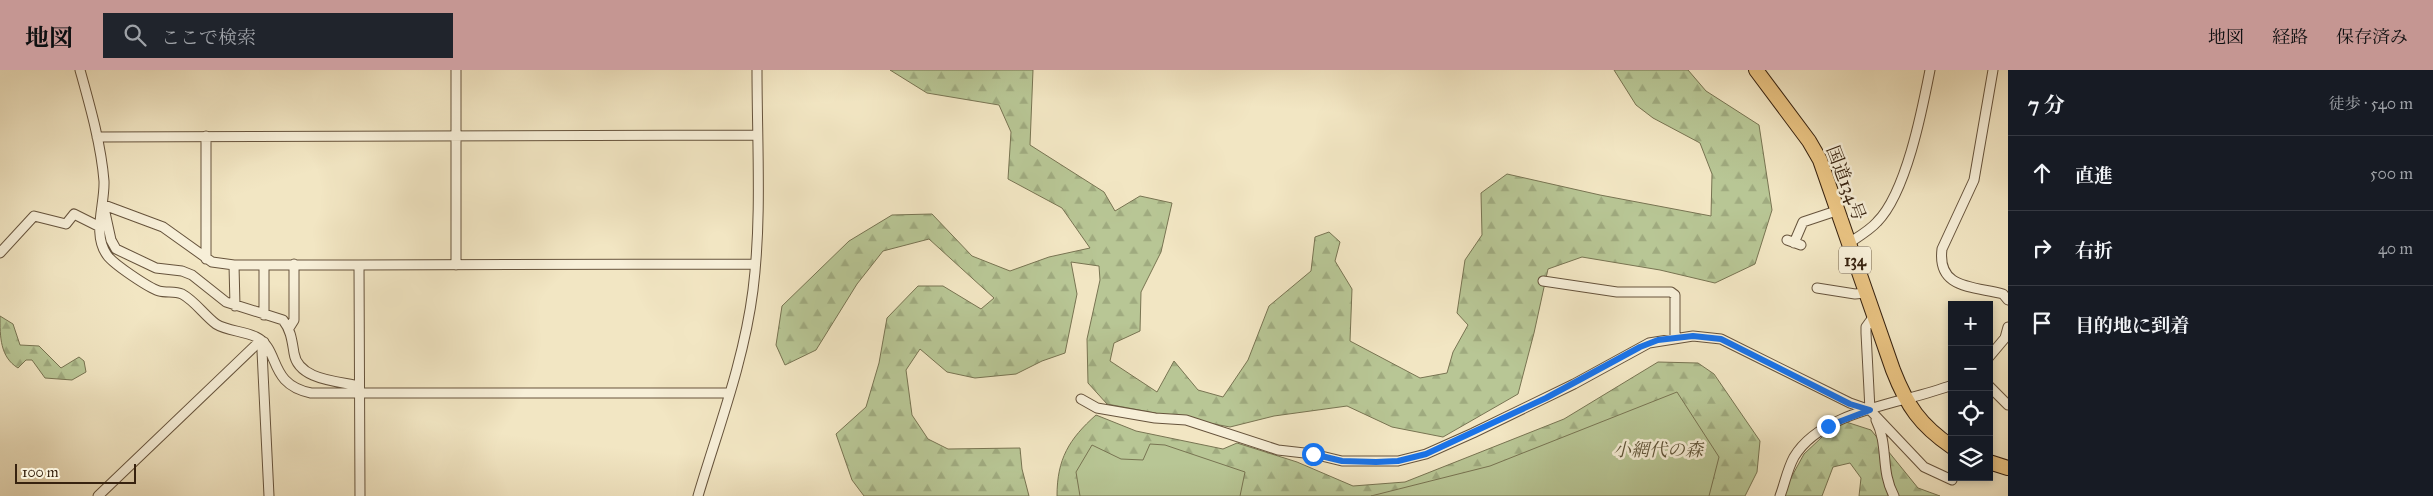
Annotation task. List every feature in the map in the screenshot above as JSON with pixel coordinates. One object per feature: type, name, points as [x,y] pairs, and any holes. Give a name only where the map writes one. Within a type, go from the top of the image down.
[{"type":"highway","name":"国道134号","points":[[1756,70],[1809,141],[1820,160],[1839,210],[1874,316],[1906,400],[1925,426],[1948,444]]},
{"type":"highway","points":[[1993,463],[2008,468]]},
{"type":"street","points":[[80,70],[97,137],[104,180],[104,205],[100,227],[106,253],[121,268],[154,289],[181,294],[217,324],[262,341],[278,371],[292,387],[311,393],[359,389],[729,393]]},
{"type":"street","points":[[456,70],[456,264]]},
{"type":"street","points":[[698,496],[729,393],[749,314],[755,264],[757,70]]},
{"type":"street","points":[[1849,243],[1877,223],[1890,204],[1914,140],[1930,70]]},
{"type":"street","points":[[1993,70],[1974,180],[1942,249],[1940,261],[1944,275],[1951,281],[2003,294],[2008,300]]},
{"type":"street","points":[[97,137],[757,135]]},
{"type":"street","points":[[206,136],[206,259]]},
{"type":"street","points":[[104,205],[163,227],[212,262],[234,264],[755,264]]},
{"type":"street","points":[[104,205],[111,240],[116,249],[156,268],[192,275],[226,302],[234,306],[283,320],[289,328],[295,358],[300,367],[310,374],[359,389]]},
{"type":"street","points":[[1794,242],[1803,222],[1839,210]]},
{"type":"street","points":[[0,253],[34,216],[66,224],[74,214],[100,227]]},
{"type":"street","points":[[234,264],[234,306]]},
{"type":"street","points":[[264,264],[264,315]]},
{"type":"street","points":[[289,328],[294,320],[294,264]]},
{"type":"street","points":[[359,265],[360,496]]},
{"type":"street","points":[[1543,281],[1617,292],[1671,292],[1675,295],[1676,338]]},
{"type":"street","points":[[1816,288],[1855,294],[1866,293]]},
{"type":"street","points":[[1874,316],[1866,327],[1871,412],[1885,444],[1884,470],[1887,483],[1894,496]]},
{"type":"street","points":[[1993,352],[2004,338],[2008,327]]},
{"type":"street","points":[[1080,399],[1097,408],[1155,418],[1186,420],[1278,450],[1313,454],[1342,461],[1398,461],[1426,454],[1473,433],[1574,384],[1644,345],[1693,336],[1721,339],[1850,404],[1871,412],[1924,467],[1948,478]]},
{"type":"street","points":[[98,496],[262,341]]},
{"type":"street","points":[[262,341],[269,496]]},
{"type":"street","points":[[1780,496],[1785,475],[1804,443],[1828,426],[1948,386]]},
{"type":"street","points":[[1993,390],[2008,405]]},
{"type":"green space","points":[[890,70],[1033,70],[1030,145],[1104,192],[1115,211],[1140,196],[1172,203],[1161,252],[1141,292],[1140,331],[1114,343],[1110,361],[1157,392],[1174,361],[1198,390],[1223,397],[1248,360],[1269,306],[1311,271],[1315,237],[1329,232],[1340,242],[1335,261],[1352,289],[1350,341],[1420,378],[1447,373],[1453,352],[1468,325],[1457,313],[1465,260],[1482,235],[1481,193],[1507,174],[1600,195],[1711,216],[1712,174],[1700,143],[1653,118],[1636,105],[1614,70],[1688,70],[1706,91],[1759,125],[1772,210],[1755,264],[1715,283],[1660,270],[1582,257],[1548,269],[1518,394],[1443,437],[1392,427],[1347,406],[1274,416],[1230,427],[1107,404],[1088,383],[1087,339],[1100,280],[1099,266],[1071,262],[1077,294],[1065,353],[1042,361],[1016,374],[975,378],[947,372],[920,349],[906,370],[912,415],[928,439],[948,449],[1020,448],[1022,469],[1029,496],[864,496],[852,480],[836,434],[866,407],[879,363],[887,318],[918,286],[943,286],[981,309],[994,298],[929,239],[883,251],[857,284],[816,350],[785,365],[776,345],[782,306],[849,241],[892,215],[932,214],[972,256],[1010,271],[1049,257],[1090,248],[1062,208],[1008,179],[1011,132],[999,105],[927,93]]},
{"type":"green space","points":[[0,316],[13,324],[20,345],[39,346],[61,368],[79,357],[84,361],[86,372],[72,380],[45,378],[32,360],[26,360],[18,368],[4,352],[1,339]]},
{"type":"green space","points":[[1658,362],[1698,363],[1714,374],[1760,441],[1757,472],[1745,496],[1057,496],[1059,471],[1066,451],[1072,441],[1096,415],[1136,431],[1223,449],[1237,443],[1297,462],[1353,486],[1405,482],[1564,419]]},
{"type":"green space","name":"小網代の森","points":[[1677,392],[1719,457],[1709,496],[1371,496],[1490,466]]},
{"type":"green space","points":[[1840,420],[1871,430],[1918,488],[1940,496],[1859,496],[1861,478],[1850,463],[1833,467],[1822,496],[1781,496],[1804,454]]},
{"type":"green space","points":[[1150,444],[1165,445],[1245,472],[1240,496],[1080,496],[1076,472],[1092,445],[1121,459],[1143,460]]},
{"type":"route","points":[[1313,454],[1342,461],[1357,462],[1407,460],[1426,454],[1546,398],[1649,343],[1668,338],[1693,336],[1710,337],[1729,342],[1850,404],[1870,410],[1828,426]]}]
